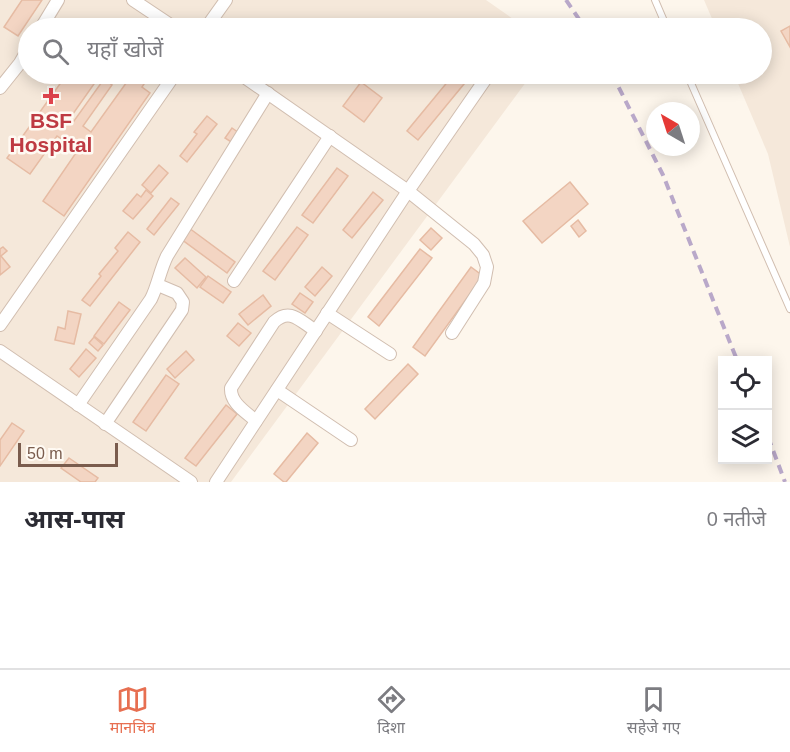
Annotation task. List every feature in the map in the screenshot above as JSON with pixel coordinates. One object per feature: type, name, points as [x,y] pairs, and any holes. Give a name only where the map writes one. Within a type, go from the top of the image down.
[{"type":"street","points":[[47,18],[58,0]]},
{"type":"street","points":[[134,0],[160,18]]},
{"type":"street","points":[[213,18],[226,0]]},
{"type":"street","points":[[0,88],[18,64]]},
{"type":"street","points":[[0,325],[168,84]]},
{"type":"street","points":[[255,84],[408,191],[474,244],[483,255],[487,267],[484,282],[452,333]]},
{"type":"street","points":[[216,482],[408,191],[482,84]]},
{"type":"street","points":[[78,405],[151,299],[158,285],[166,256],[268,93]]},
{"type":"street","points":[[234,281],[330,136]]},
{"type":"street","points":[[105,424],[182,310],[183,302],[177,293],[158,285]]},
{"type":"street","points":[[327,313],[390,354]]},
{"type":"street","points":[[256,421],[235,402],[231,388],[274,322],[282,314],[288,314],[316,331]]},
{"type":"street","points":[[0,351],[191,482]]},
{"type":"street","points":[[277,390],[351,440]]},
{"type":"lane","points":[[655,0],[663,18]]},
{"type":"lane","points":[[691,84],[790,309]]},
{"type":"shaded area","points":[[0,0],[486,0],[512,18],[18,18],[18,84],[525,84],[231,482],[0,482]]},
{"type":"shaded area","points":[[704,0],[790,0],[790,247],[768,154],[738,84],[772,84],[772,18],[712,18]]},
{"type":"building","points":[[22,0],[42,0],[30,18],[18,18],[18,36],[4,27]]},
{"type":"building","points":[[790,26],[790,47],[781,31]]},
{"type":"building","points":[[60,84],[94,84],[70,118],[74,121],[100,84],[112,85],[83,126],[91,132],[125,84],[144,84],[142,87],[150,93],[64,216],[43,201],[78,150],[57,136],[30,174],[7,158]]},
{"type":"building","points":[[360,84],[364,84],[382,98],[364,122],[343,106]]},
{"type":"building","points":[[446,84],[464,84],[418,140],[407,131]]},
{"type":"building","points":[[207,116],[217,124],[187,162],[180,156],[197,134],[194,132]]},
{"type":"building","points":[[232,128],[242,135],[236,145],[225,138]]},
{"type":"building","points":[[159,165],[168,173],[151,193],[142,185]]},
{"type":"building","points":[[337,168],[348,176],[313,223],[302,215]]},
{"type":"building","points":[[570,182],[588,204],[542,243],[523,221]]},
{"type":"building","points":[[146,190],[153,196],[133,219],[123,211],[137,194],[141,197]]},
{"type":"building","points":[[373,192],[383,200],[352,238],[343,230]]},
{"type":"building","points":[[171,198],[179,204],[154,235],[147,229]]},
{"type":"building","points":[[578,220],[586,231],[579,237],[571,226]]},
{"type":"building","points":[[297,227],[308,235],[275,280],[263,271]]},
{"type":"building","points":[[189,228],[235,262],[227,273],[181,239]]},
{"type":"building","points":[[431,228],[442,238],[431,250],[420,240]]},
{"type":"building","points":[[128,232],[140,242],[90,306],[82,300],[118,251],[115,248]]},
{"type":"building","points":[[3,247],[7,251],[1,256],[10,267],[0,275],[0,249]]},
{"type":"building","points":[[420,249],[432,258],[379,326],[368,317]]},
{"type":"building","points":[[185,258],[206,277],[197,288],[175,268]]},
{"type":"building","points":[[322,267],[332,276],[315,296],[305,287]]},
{"type":"building","points":[[471,267],[483,276],[425,356],[413,347]]},
{"type":"building","points":[[208,276],[231,292],[223,303],[200,287]]},
{"type":"building","points":[[300,293],[313,302],[305,313],[292,304]]},
{"type":"building","points":[[263,295],[271,306],[248,325],[239,314]]},
{"type":"building","points":[[119,302],[130,310],[104,344],[94,336]]},
{"type":"building","points":[[68,311],[81,314],[74,344],[55,340],[58,327],[65,329]]},
{"type":"building","points":[[238,323],[251,333],[239,346],[227,336]]},
{"type":"building","points":[[94,337],[103,345],[98,351],[89,343]]},
{"type":"building","points":[[86,349],[96,358],[79,377],[70,369]]},
{"type":"building","points":[[186,351],[194,360],[175,378],[167,369]]},
{"type":"building","points":[[408,364],[418,374],[375,419],[365,409]]},
{"type":"building","points":[[166,375],[179,384],[146,431],[133,422]]},
{"type":"building","points":[[226,405],[237,414],[196,466],[185,458]]},
{"type":"building","points":[[12,423],[24,431],[0,466],[0,440]]},
{"type":"building","points":[[307,433],[318,443],[284,482],[274,474]]},
{"type":"building","points":[[69,458],[98,478],[95,482],[81,482],[61,468]]},
{"type":"railway","points":[[566,0],[578,18]]},
{"type":"railway","points":[[617,84],[663,175],[735,356]]},
{"type":"railway","points":[[772,448],[785,482]]},
{"type":"place","name":"BSF Hospital","points":[[51,96]]}]
